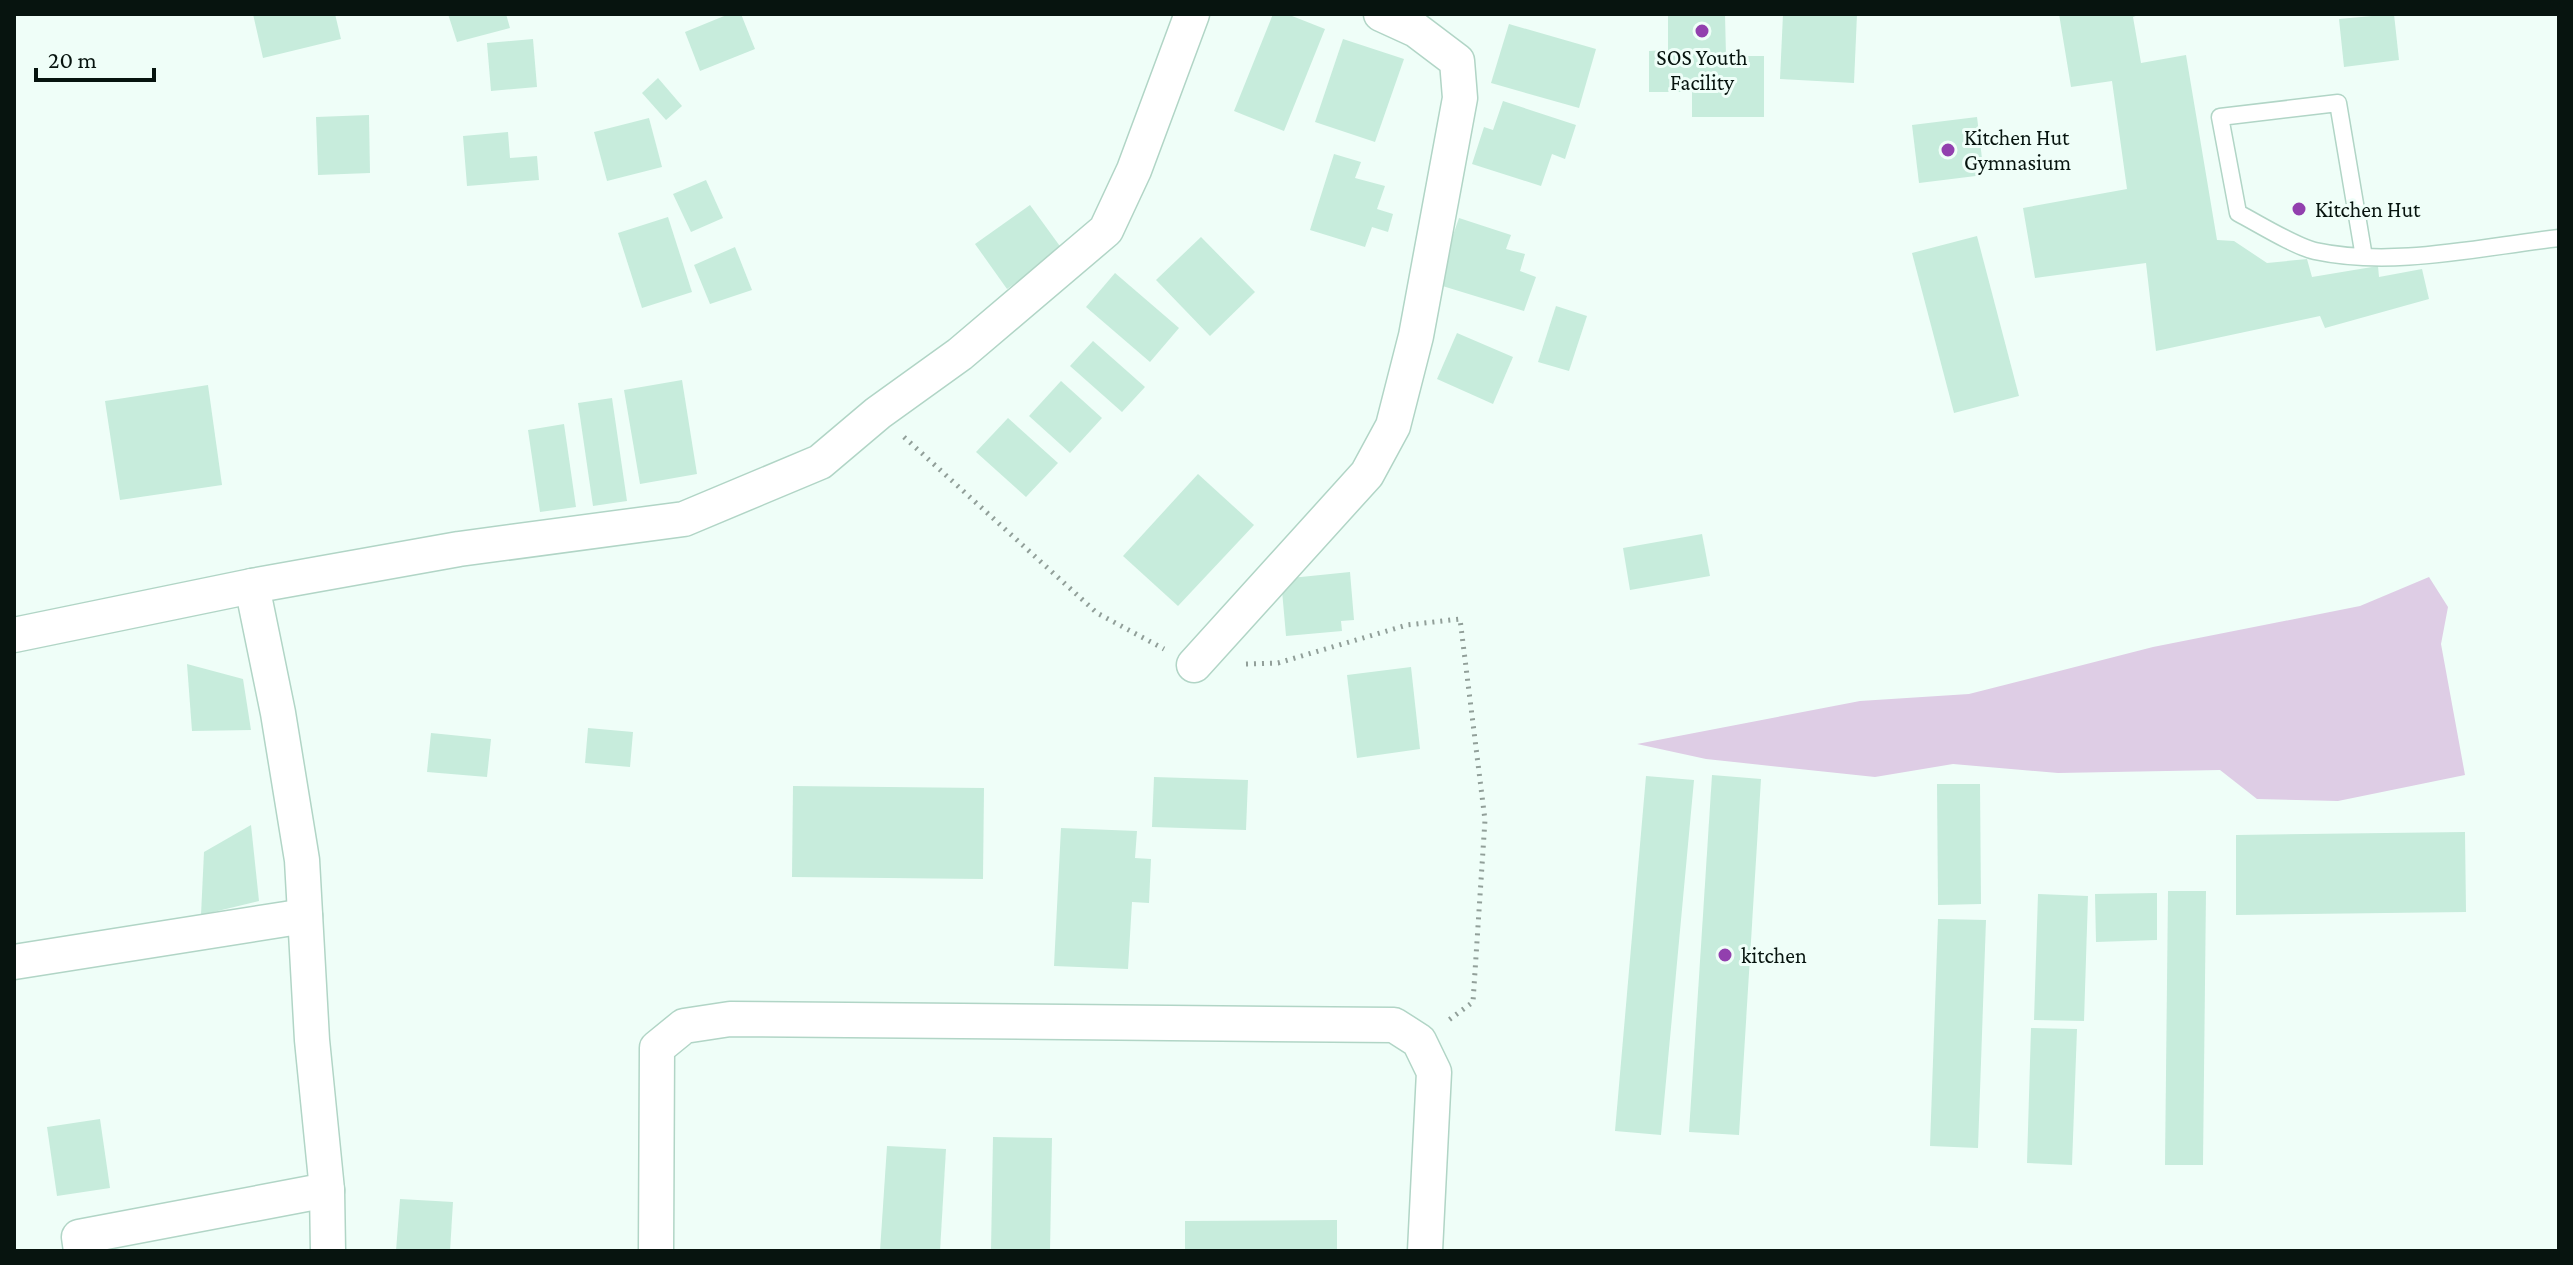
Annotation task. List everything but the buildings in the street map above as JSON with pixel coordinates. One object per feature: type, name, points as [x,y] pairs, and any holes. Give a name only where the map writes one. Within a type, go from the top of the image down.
[{"type":"street","points":[[14,635],[252,586],[459,549],[684,519],[820,462],[878,413],[960,354],[1106,230],[1134,170],[1192,14]]},
{"type":"street","points":[[1194,665],[1367,474],[1393,426],[1416,336],[1460,98],[1457,61],[1416,30],[1381,14]]},
{"type":"street","points":[[252,586],[278,713],[302,860],[312,1040],[327,1190],[328,1251]]},
{"type":"street","points":[[14,962],[305,916]]},
{"type":"street","points":[[656,1251],[657,1048],[684,1026],[730,1019],[1394,1025],[1419,1041],[1434,1072],[1425,1251]]},
{"type":"street","points":[[81,1251],[79,1237],[327,1190]]},
{"type":"lane","points":[[2364,257],[2338,103],[2220,117],[2238,213],[2312,251],[2364,257],[2393,258],[2559,238]]},
{"type":"path","points":[[878,413],[1097,613],[1194,665],[1278,663],[1407,625],[1460,619],[1485,820],[1473,1002],[1419,1041]]},
{"type":"shaded area","points":[[2429,577],[2448,607],[2441,644],[2465,775],[2338,801],[2257,799],[2220,770],[2058,773],[1953,764],[1875,777],[1706,759],[1637,744],[1860,701],[1969,694],[2153,647],[2360,606]]},
{"type":"place","name":"SOS Youth Facility","points":[[1702,31]]},
{"type":"place","name":"Kitchen Hut Gymnasium","points":[[1948,150]]},
{"type":"place","name":"Kitchen Hut","points":[[2299,209]]},
{"type":"place","name":"kitchen","points":[[1725,955]]}]
